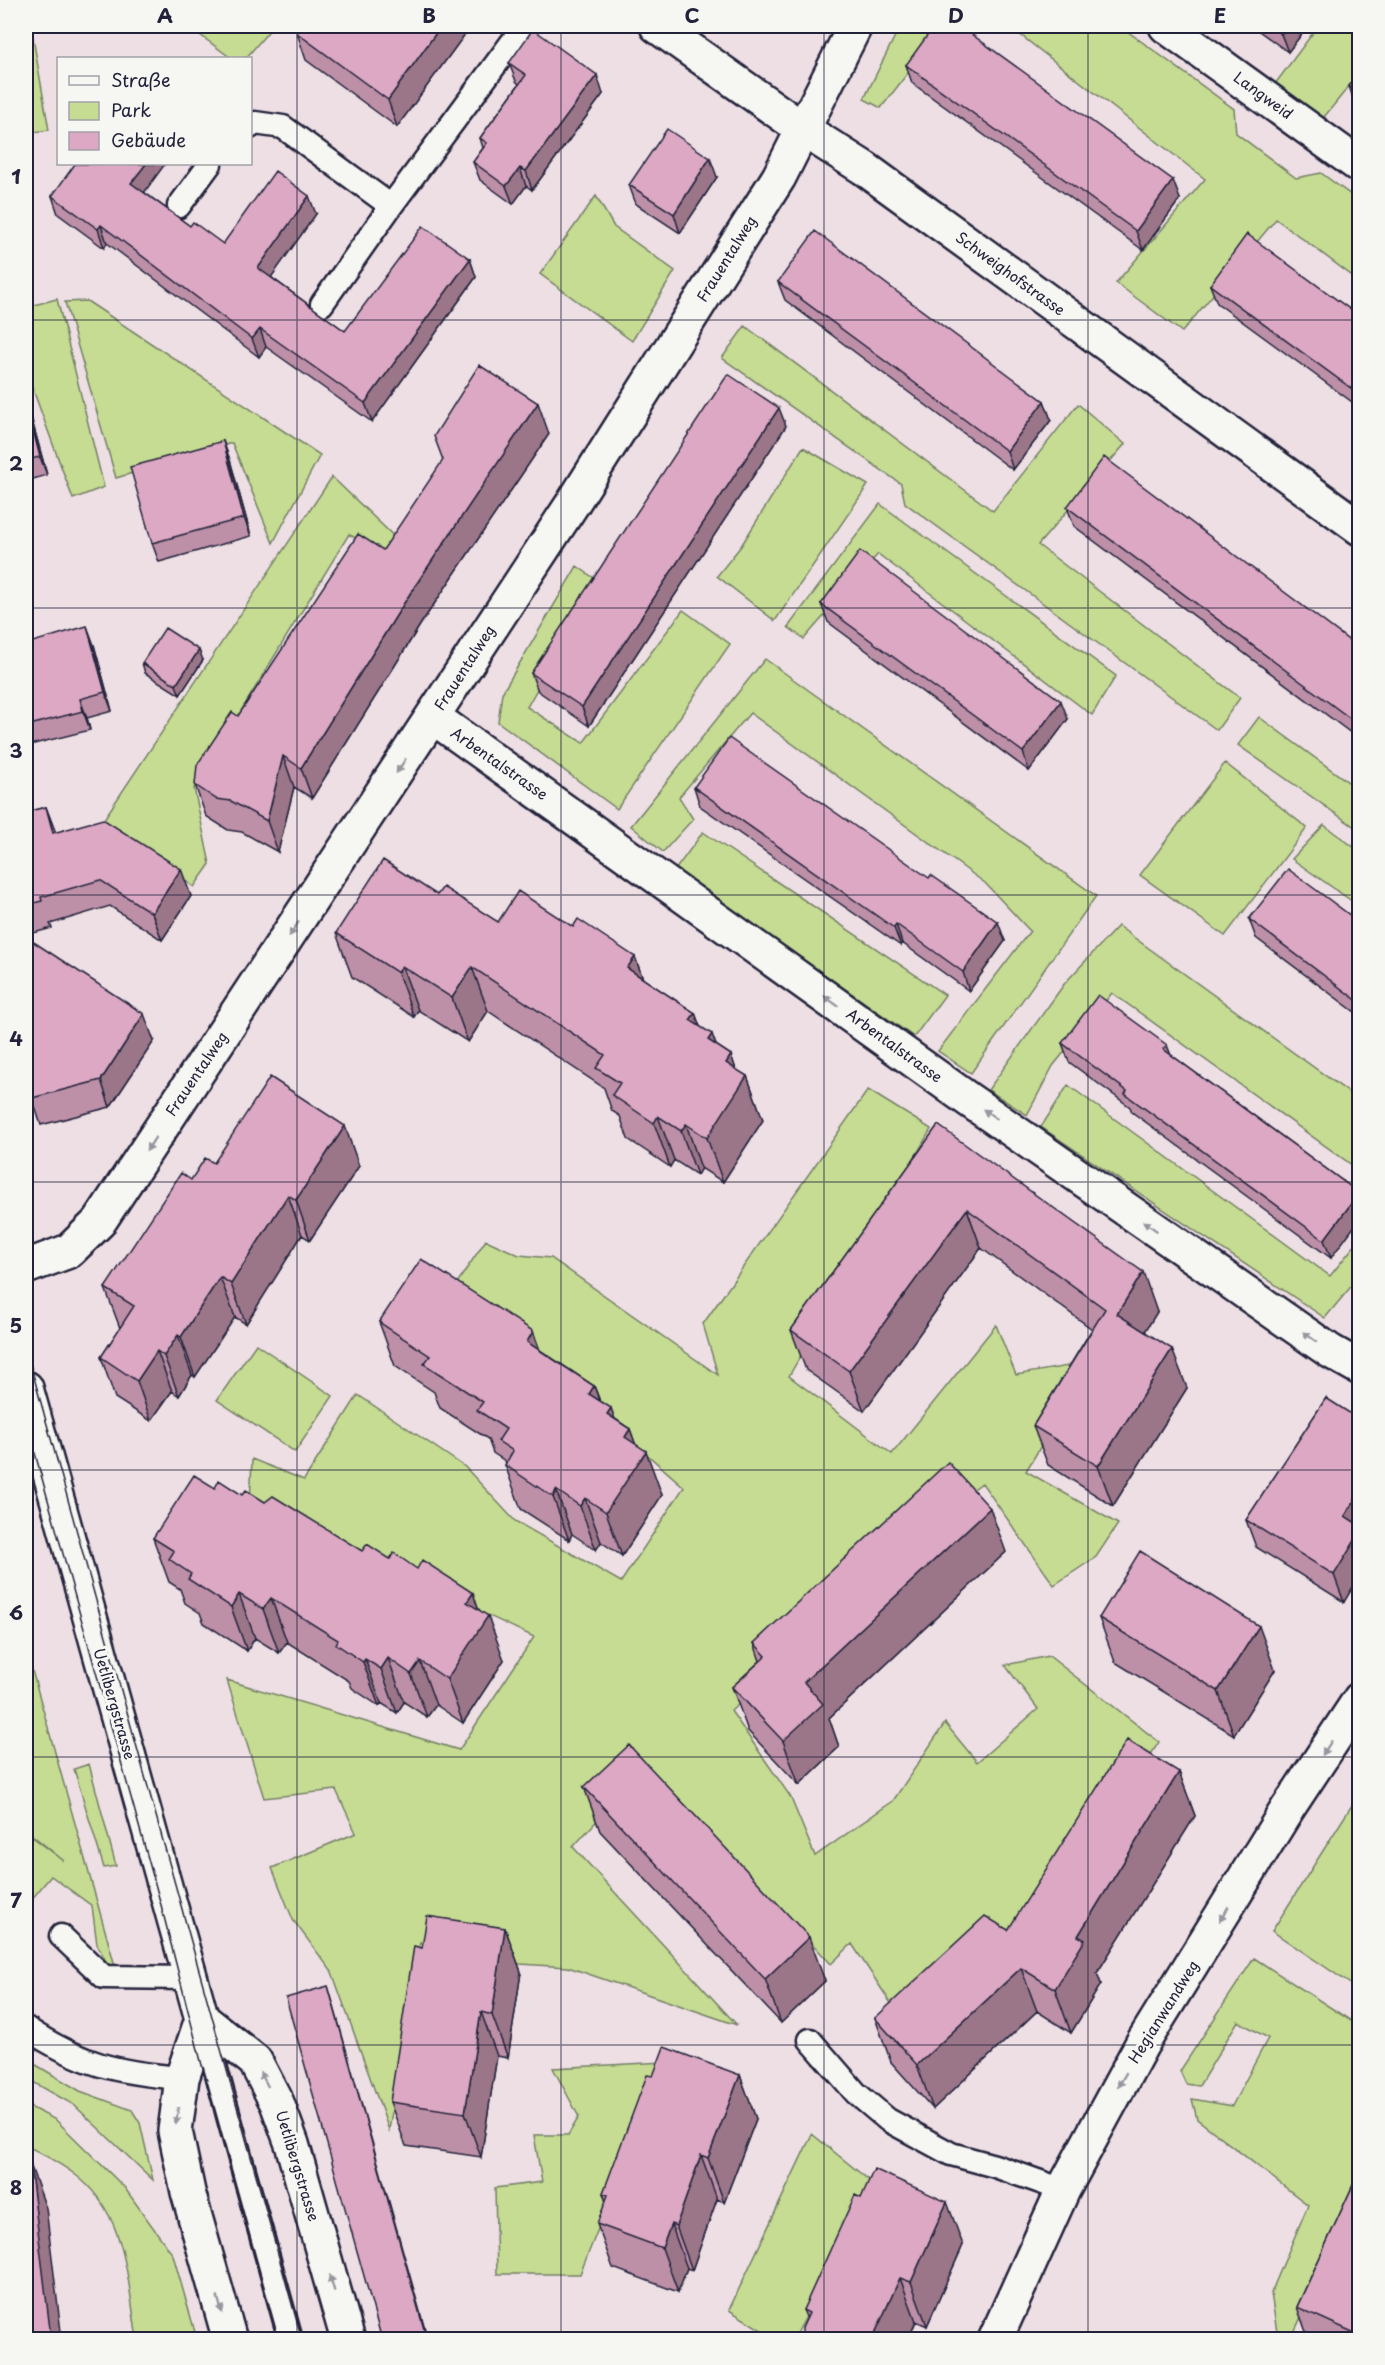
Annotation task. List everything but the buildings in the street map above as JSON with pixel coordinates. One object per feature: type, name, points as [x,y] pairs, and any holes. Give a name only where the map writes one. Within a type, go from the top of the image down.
[{"type":"street","name":"Schweighofstrasse","points":[[657,26],[872,175],[1359,528]]},
{"type":"street","name":"Frauentalweg","points":[[26,1267],[69,1251],[99,1222],[573,503],[779,177],[855,26]]},
{"type":"street","name":"Langweid","points":[[1166,26],[1359,166]]},
{"type":"street","name":"Arbentalstrasse","points":[[433,717],[969,1100],[1330,1351],[1359,1368]]},
{"type":"street","name":"Uetlibergstrasse","points":[[26,1388],[202,2019],[255,2061],[277,2103],[292,2144],[348,2340]]},
{"type":"street","name":"Hegianwandweg","points":[[995,2340],[1062,2190],[1142,2044],[1288,1808],[1359,1699]]},
{"type":"street","points":[[202,2019],[182,2078],[176,2131],[188,2192],[230,2340]]},
{"type":"lane","points":[[322,304],[524,26]]},
{"type":"lane","points":[[252,125],[255,123],[283,127],[391,206]]},
{"type":"lane","points":[[179,206],[209,165]]},
{"type":"lane","points":[[61,1936],[104,1977],[190,1978]]},
{"type":"lane","name":"Uetlibergstrasse","points":[[202,2019],[291,2340]]},
{"type":"lane","points":[[26,2028],[50,2044],[95,2065],[144,2075],[182,2078]]},
{"type":"lane","points":[[810,2040],[856,2093],[888,2120],[951,2154],[995,2166],[1062,2190]]},
{"type":"green space","points":[[26,26],[31,26],[49,130],[26,133]]},
{"type":"green space","points":[[188,26],[273,26],[247,57],[230,57]]},
{"type":"green space","points":[[900,26],[944,26],[881,108],[864,99]]},
{"type":"green space","points":[[1009,26],[1120,26],[1234,109],[1236,133],[1296,178],[1321,173],[1359,201],[1359,281],[1276,219],[1182,332],[1116,283],[1205,179]]},
{"type":"green space","points":[[1318,26],[1359,26],[1359,74],[1320,122],[1272,88]]},
{"type":"green space","points":[[596,196],[614,227],[675,271],[632,341],[540,274]]},
{"type":"green space","points":[[57,299],[104,487],[73,499],[32,387],[26,389],[26,307]]},
{"type":"green space","points":[[87,301],[320,455],[273,543],[232,443],[116,478],[65,302]]},
{"type":"green space","points":[[745,326],[993,511],[1078,404],[1125,444],[1038,545],[1240,698],[1217,730],[905,503],[901,484],[722,358]]},
{"type":"green space","points":[[803,447],[868,485],[775,621],[717,576],[741,546]]},
{"type":"green space","points":[[332,477],[425,566],[416,577],[349,534],[194,788],[210,864],[194,887],[102,822]]},
{"type":"green space","points":[[880,504],[1116,676],[1092,715],[878,554],[804,639],[788,627]]},
{"type":"green space","points":[[577,566],[598,581],[527,707],[583,743],[683,610],[730,644],[617,809],[498,722],[502,693]]},
{"type":"green space","points":[[765,659],[1096,896],[971,1073],[938,1051],[1030,931],[985,883],[750,713],[679,797],[693,819],[663,852],[631,826]]},
{"type":"green space","points":[[1259,717],[1359,790],[1359,830],[1238,745]]},
{"type":"green space","points":[[1225,763],[1307,828],[1225,936],[1140,875]]},
{"type":"green space","points":[[1324,825],[1359,851],[1359,906],[1292,859]]},
{"type":"green space","points":[[703,832],[945,995],[914,1037],[675,870]]},
{"type":"green space","points":[[1118,926],[1359,1100],[1359,1170],[1112,993],[1053,1066],[1027,1115],[988,1090],[1065,983]]},
{"type":"green space","points":[[1068,1085],[1330,1276],[1359,1240],[1359,1277],[1325,1318],[1041,1127]]},
{"type":"green space","points":[[868,1090],[931,1129],[789,1376],[892,1454],[996,1325],[1016,1375],[1091,1362],[1026,1471],[1118,1524],[1096,1557],[1054,1585],[982,1483],[956,1502],[731,1711],[790,1796],[815,1856],[893,1801],[945,1723],[977,1762],[1038,1709],[1005,1665],[1049,1656],[1159,1742],[1032,1939],[900,2017],[852,1944],[831,1964],[647,1766],[573,1847],[737,2025],[568,1967],[520,1964],[420,1942],[389,2130],[332,1972],[293,1920],[272,1868],[356,1833],[336,1790],[264,1798],[227,1680],[459,1750],[534,1637],[250,1504],[252,1459],[304,1480],[358,1395],[465,1467],[515,1521],[621,1582],[684,1487],[455,1286],[486,1240],[519,1255],[551,1258],[718,1375],[703,1324]]},
{"type":"green space","points":[[256,1344],[333,1396],[295,1452],[217,1400]]},
{"type":"green space","points":[[26,1649],[115,1966],[109,1967],[97,1944],[92,1906],[51,1876],[26,1906],[26,1832],[64,1861],[26,1830]]},
{"type":"green space","points":[[89,1764],[116,1866],[104,1868],[74,1769]]},
{"type":"green space","points":[[1359,1794],[1360,1972],[1352,1985],[1272,1931]]},
{"type":"green space","points":[[1254,1958],[1359,2026],[1359,2216],[1348,2215],[1291,2339],[1278,2339],[1271,2293],[1308,2205],[1197,2119],[1192,2099],[1232,2106],[1268,2038],[1238,2021],[1199,2086],[1186,2084],[1180,2071]]},
{"type":"green space","points":[[26,2059],[80,2091],[132,2110],[140,2123],[153,2180],[74,2105],[26,2078]]},
{"type":"green space","points":[[665,2062],[580,2274],[497,2274],[495,2188],[542,2182],[534,2135],[568,2135],[579,2117],[553,2068]]},
{"type":"green space","points":[[26,2105],[56,2120],[124,2187],[173,2255],[197,2339],[137,2339],[127,2270],[114,2227],[104,2207],[91,2189],[64,2166],[33,2149],[26,2148]]},
{"type":"green space","points":[[812,2134],[876,2186],[794,2339],[776,2339],[729,2310]]},
{"type":"tram line","points":[[26,1349],[302,2340]]},
{"type":"tram line","points":[[26,1421],[161,1905],[216,2120],[277,2340]]}]
